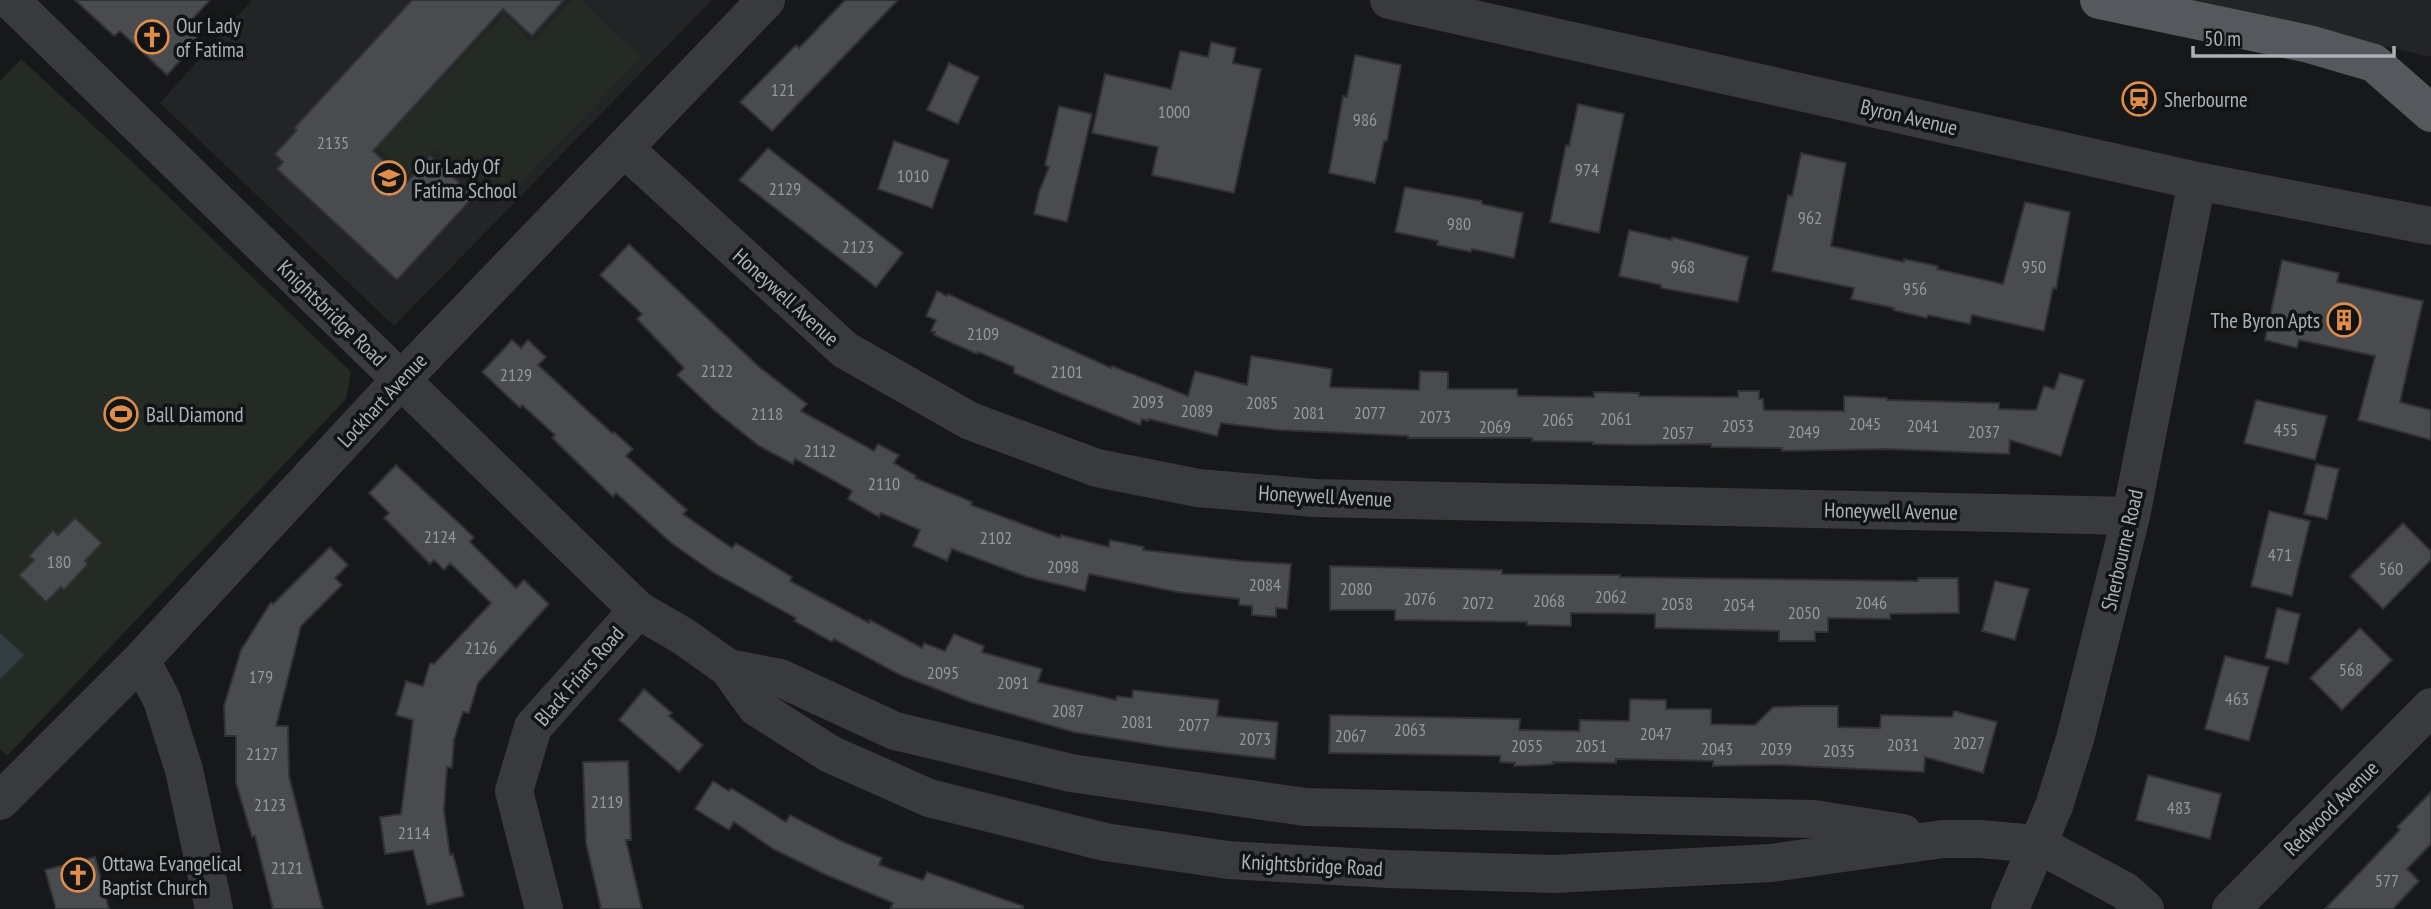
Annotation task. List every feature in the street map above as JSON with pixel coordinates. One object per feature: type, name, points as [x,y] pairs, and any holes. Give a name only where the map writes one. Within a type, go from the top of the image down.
[{"type":"main road","points":[[2103,0],[2309,44],[2374,63],[2431,113]]},
{"type":"street","name":"Knightsbridge Road","points":[[10,0],[638,610],[683,636],[728,668],[756,707],[831,754],[929,798],[1105,842],[1228,860],[1389,869],[1553,874],[1771,863],[1943,839],[2037,844]]},
{"type":"street","name":"Lockhart Avenue","points":[[0,801],[141,660],[401,380],[765,0]]},
{"type":"street","name":"Byron Avenue","points":[[1389,0],[2197,181],[2431,226]]},
{"type":"street","name":"Honeywell Avenue","points":[[625,149],[845,351],[970,421],[1097,468],[1198,488],[1315,498],[2132,516]]},
{"type":"street","name":"Sherbourne Road","points":[[2010,909],[2054,806],[2075,739],[2132,516],[2197,181]]},
{"type":"street","name":"Black Friars Road","points":[[544,909],[513,791],[533,727],[638,610]]},
{"type":"street","points":[[141,660],[162,700],[184,770],[214,909]]},
{"type":"street","name":"Knightsbridge Road","points":[[728,668],[780,678],[895,731],[1071,773],[1291,805],[1814,819],[1943,839]]},
{"type":"street","name":"Redwood Avenue","points":[[2231,909],[2431,707]]},
{"type":"street","points":[[2037,844],[2125,891],[2145,909]]},
{"type":"shaded area","name":"Our Lady Of Fatima School","points":[[252,0],[712,0],[394,326],[160,103]]},
{"type":"shaded area","points":[[573,0],[581,0],[641,58],[507,196],[486,176],[476,187],[435,148],[408,175],[378,146],[504,15],[532,42]]},
{"type":"shaded area","points":[[2185,0],[2431,0],[2431,57]]},
{"type":"shaded area","points":[[21,59],[351,372],[346,399],[7,756],[0,749],[0,81]]},
{"type":"shaded area","points":[[0,633],[24,655],[0,679]]},
{"type":"building","name":"Our Lady of Fatima","points":[[75,0],[210,0],[185,27],[199,40],[167,75],[120,31],[114,36]]},
{"type":"building","points":[[412,0],[564,0],[532,36],[503,9],[373,151],[407,182],[430,156],[474,196],[397,280],[277,169],[283,162],[275,154],[297,130],[294,128]]},
{"type":"building","points":[[845,0],[898,0],[772,131],[740,102],[796,45],[799,48]]},
{"type":"building","points":[[1211,42],[1236,48],[1233,63],[1261,69],[1234,193],[1152,175],[1158,147],[1092,133],[1105,74],[1171,89],[1180,51],[1208,57]]},
{"type":"building","points":[[1355,55],[1401,65],[1387,141],[1384,141],[1375,183],[1329,173],[1343,96],[1347,97]]},
{"type":"building","points":[[949,63],[979,77],[958,124],[927,110]]},
{"type":"building","points":[[1578,104],[1624,114],[1599,233],[1550,222],[1566,145],[1569,146]]},
{"type":"building","points":[[1059,106],[1092,114],[1067,222],[1034,214],[1049,167],[1045,165]]},
{"type":"building","points":[[894,141],[949,160],[932,208],[878,189]]},
{"type":"building","points":[[768,148],[903,253],[876,287],[739,180]]},
{"type":"building","points":[[1801,153],[1846,163],[1831,246],[1904,262],[1904,259],[1938,266],[1937,269],[2003,284],[2025,202],[2070,212],[2056,289],[2053,288],[2044,331],[1972,315],[1970,324],[1928,315],[1927,318],[1851,299],[1854,288],[1772,271],[1788,195],[1792,196]]},
{"type":"building","points":[[1405,187],[1482,201],[1482,204],[1523,213],[1514,258],[1437,245],[1438,241],[1395,232]]},
{"type":"building","points":[[1629,230],[1672,240],[1672,237],[1748,257],[1738,302],[1661,288],[1661,285],[1619,276]]},
{"type":"building","points":[[629,244],[758,366],[807,404],[801,411],[874,451],[878,444],[899,455],[894,463],[916,476],[915,478],[972,502],[971,505],[1060,538],[1061,535],[1109,547],[1110,540],[1144,547],[1143,550],[1291,564],[1287,609],[1276,608],[1276,617],[1252,615],[1252,606],[1239,605],[1239,599],[1177,592],[1089,574],[1085,591],[1027,577],[952,549],[947,561],[913,546],[920,530],[881,513],[879,517],[848,499],[852,491],[795,459],[793,464],[759,446],[715,411],[677,375],[684,368],[637,319],[642,314],[600,275]]},
{"type":"building","name":"The Byron Apts","points":[[2282,260],[2339,273],[2337,282],[2423,301],[2400,402],[2431,410],[2431,440],[2358,420],[2375,356],[2299,340],[2297,348],[2265,340]]},
{"type":"building","points":[[937,291],[1111,368],[1112,366],[1188,396],[1195,371],[1247,385],[1251,356],[1332,369],[1330,387],[1419,390],[1420,371],[1448,372],[1448,389],[1517,389],[1518,396],[1594,397],[1594,392],[1639,393],[1639,396],[1738,397],[1738,391],[1759,391],[1764,410],[1844,411],[1844,396],[1999,403],[1999,409],[2036,410],[2044,386],[2054,389],[2060,373],[2084,380],[2061,456],[2010,440],[2009,454],[1886,449],[1782,451],[1782,448],[1711,447],[1711,444],[1593,444],[1532,441],[1532,438],[1408,438],[1279,430],[1221,423],[1217,436],[1149,419],[1142,419],[1140,425],[1062,394],[1014,373],[1014,367],[934,335],[935,332],[931,331],[936,320],[926,316]]},
{"type":"building","points":[[512,340],[521,348],[528,340],[546,357],[538,365],[633,449],[626,456],[687,510],[683,514],[732,548],[736,543],[792,577],[790,581],[922,648],[924,643],[945,651],[954,634],[984,646],[982,652],[1042,669],[1038,682],[1116,700],[1117,696],[1132,698],[1133,690],[1219,700],[1217,716],[1278,722],[1275,759],[1167,747],[1073,732],[970,702],[900,675],[834,639],[832,642],[794,621],[796,618],[714,573],[670,542],[616,493],[613,497],[552,438],[555,435],[522,405],[520,408],[482,372]]},
{"type":"building","points":[[2256,400],[2327,416],[2315,460],[2244,443]]},
{"type":"building","points":[[2316,464],[2339,469],[2327,519],[2304,514]]},
{"type":"building","points":[[396,465],[474,537],[470,542],[516,588],[524,580],[549,604],[478,683],[469,713],[463,712],[454,740],[452,768],[447,767],[444,811],[450,855],[453,854],[464,896],[427,905],[413,850],[385,854],[380,817],[401,814],[413,720],[396,715],[406,681],[423,686],[430,663],[434,664],[491,603],[450,563],[444,570],[434,560],[430,564],[384,518],[389,513],[369,493]]},
{"type":"building","points":[[2269,511],[2310,521],[2292,596],[2251,586]]},
{"type":"building","points":[[75,518],[102,543],[85,561],[88,564],[64,590],[61,587],[46,602],[19,575],[34,560],[29,556],[53,530],[58,535]]},
{"type":"building","points":[[2403,523],[2431,551],[2431,560],[2383,609],[2350,576]]},
{"type":"building","points":[[330,547],[348,565],[335,578],[342,585],[301,626],[276,726],[288,726],[289,776],[323,909],[273,909],[255,836],[252,837],[236,783],[236,736],[225,736],[224,706],[241,650],[271,602],[273,604]]},
{"type":"building","points":[[1330,566],[1502,570],[1502,574],[1620,577],[1918,581],[1918,578],[1958,578],[1959,613],[1890,614],[1890,619],[1828,618],[1828,632],[1815,632],[1815,641],[1779,641],[1779,631],[1655,628],[1655,614],[1571,613],[1571,626],[1527,625],[1527,622],[1395,620],[1395,610],[1330,610]]},
{"type":"building","points":[[1995,581],[2029,589],[2015,640],[1982,631]]},
{"type":"building","points":[[2277,608],[2300,614],[2288,664],[2265,658]]},
{"type":"building","points":[[2360,628],[2392,660],[2342,710],[2310,678]]},
{"type":"building","points":[[2225,656],[2269,667],[2249,741],[2205,729]]},
{"type":"building","points":[[644,689],[672,713],[669,716],[703,745],[679,772],[619,720]]},
{"type":"building","points":[[1630,699],[1666,700],[1666,709],[1711,709],[1711,724],[1755,725],[1773,707],[1806,706],[1838,706],[1838,727],[1880,728],[1881,715],[1952,717],[1954,711],[1997,722],[1983,773],[1925,757],[1924,772],[1779,765],[1713,766],[1713,761],[1616,759],[1616,763],[1553,762],[1514,766],[1515,763],[1500,762],[1500,756],[1329,753],[1330,715],[1520,719],[1519,730],[1579,731],[1580,720],[1629,721]]},
{"type":"building","points":[[628,761],[631,840],[626,840],[642,909],[601,909],[586,843],[583,762]]},
{"type":"building","points":[[2148,775],[2221,794],[2210,839],[2136,820]]},
{"type":"building","points":[[713,781],[729,791],[731,788],[786,822],[790,815],[882,858],[879,865],[923,880],[927,872],[1023,906],[1023,909],[890,909],[893,903],[773,849],[734,822],[729,830],[695,809]]},
{"type":"building","points":[[2431,792],[2431,844],[2407,869],[2419,881],[2393,909],[2325,909],[2400,830],[2397,827]]},
{"type":"building","name":"Ottawa Evangelical Baptist Church","points":[[95,857],[109,909],[56,909],[45,870]]},
{"type":"place","name":"Our Lady of Fatima","points":[[152,37]]},
{"type":"place","name":"Sherbourne","points":[[2139,99]]},
{"type":"place","name":"Our Lady Of Fatima School","points":[[389,178]]},
{"type":"place","name":"The Byron Apts","points":[[2344,320]]},
{"type":"place","name":"Ball Diamond","points":[[121,414]]},
{"type":"place","name":"Ottawa Evangelical Baptist Church","points":[[78,875]]}]
